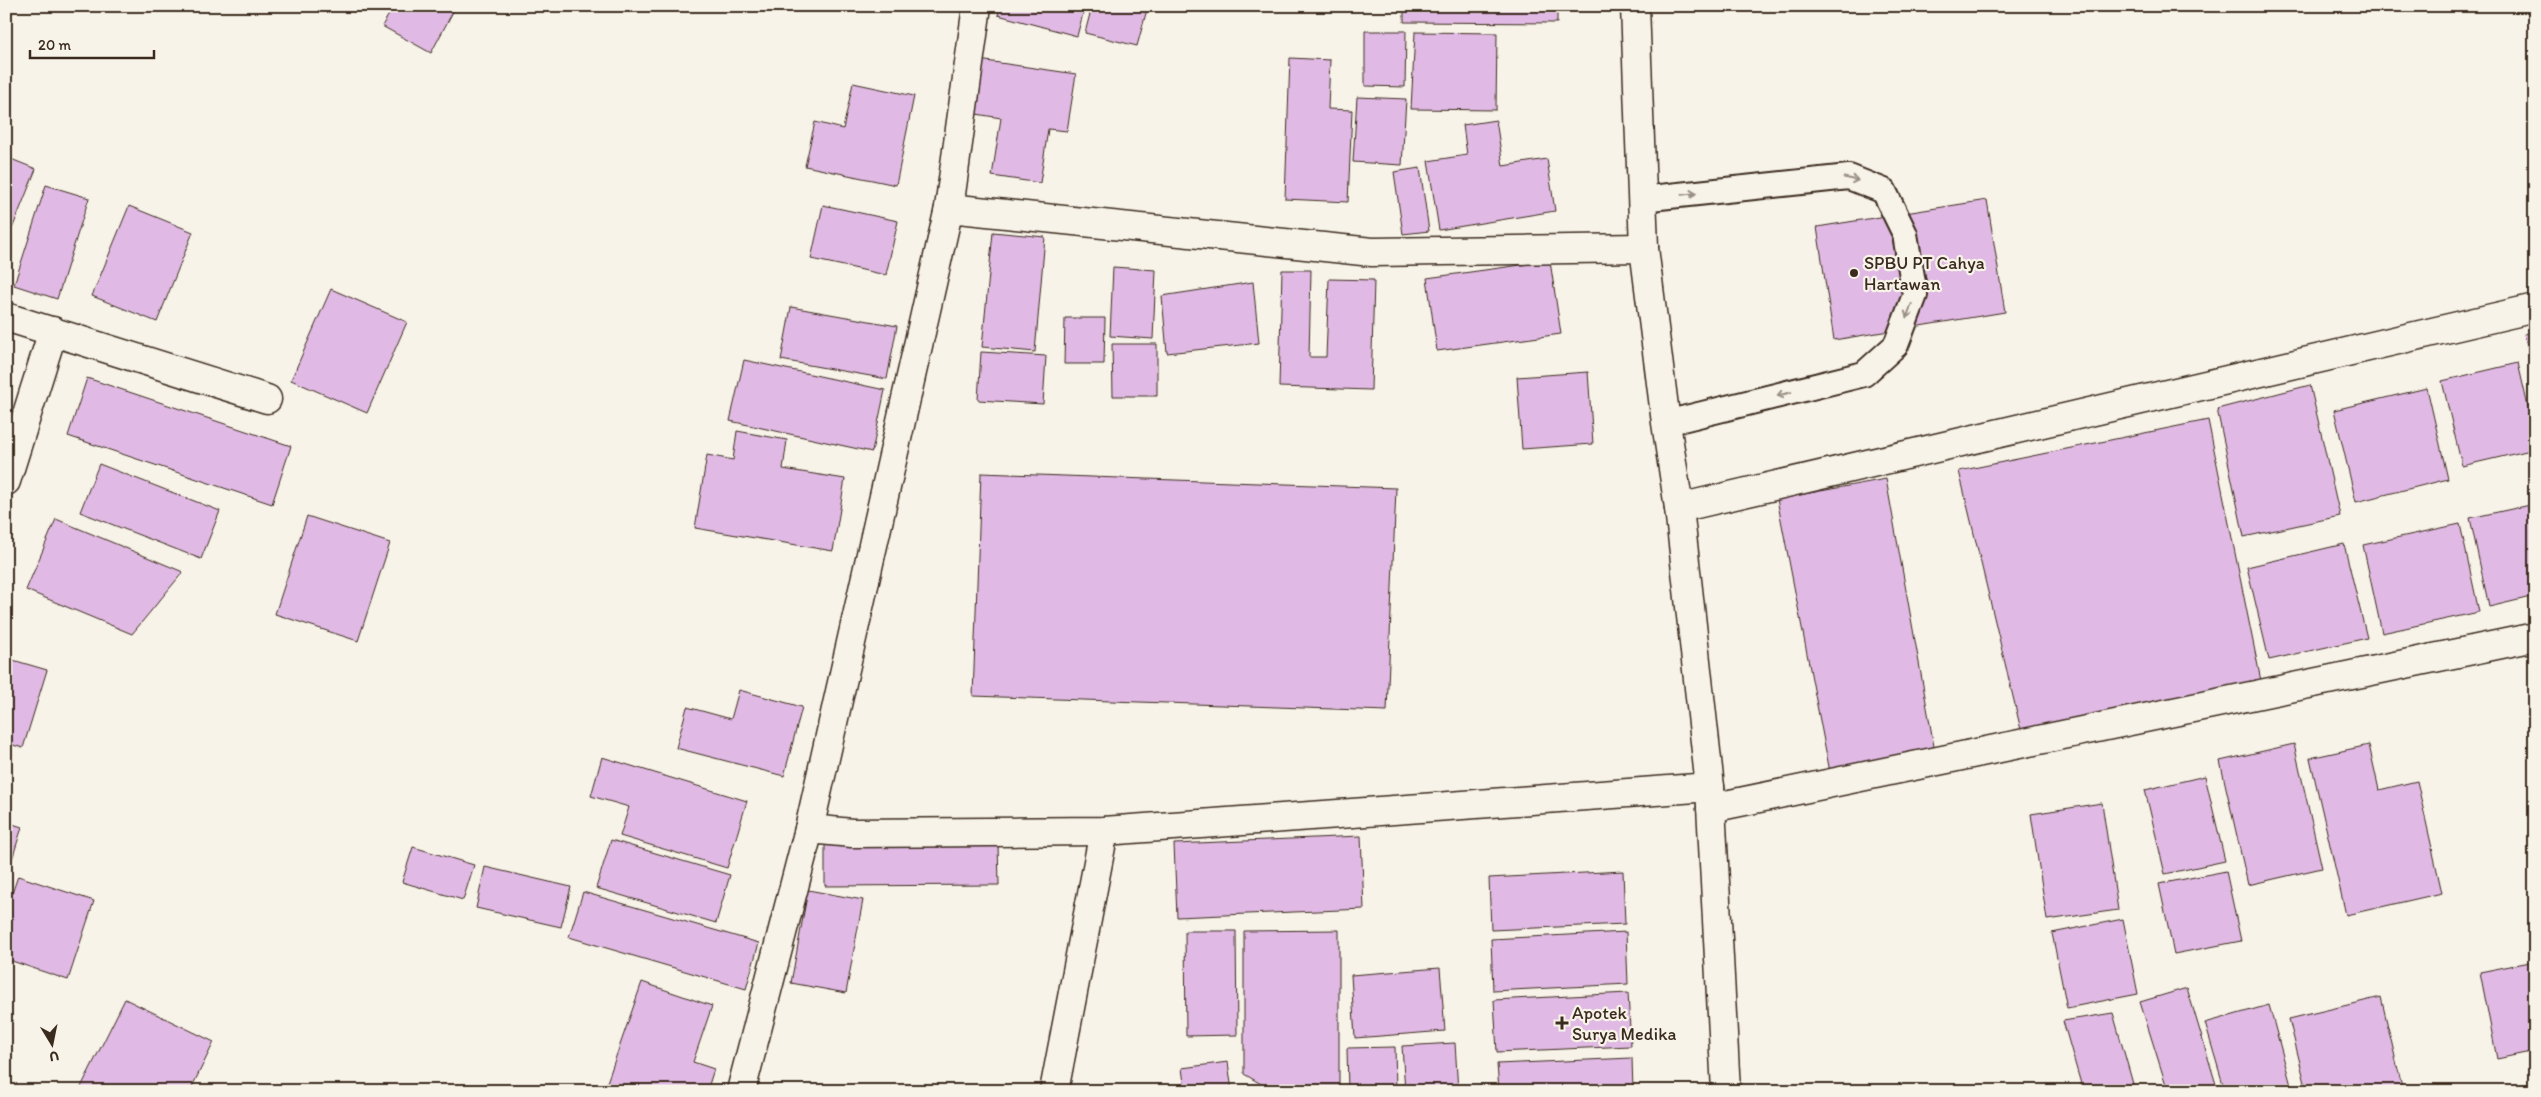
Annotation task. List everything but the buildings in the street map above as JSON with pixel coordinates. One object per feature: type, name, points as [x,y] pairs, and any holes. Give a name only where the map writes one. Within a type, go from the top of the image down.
[{"type":"street","points":[[741,1091],[809,829],[949,208],[977,6]]},
{"type":"street","points":[[1635,6],[1644,248],[1666,423],[1679,508],[1710,797],[1726,1091]]},
{"type":"street","points":[[949,208],[1372,252],[1644,248]]},
{"type":"street","points":[[1679,508],[2535,308]]},
{"type":"street","points":[[6,317],[267,399]]},
{"type":"street","points":[[6,481],[53,332]]},
{"type":"street","points":[[809,829],[852,833],[1104,831],[1710,797],[2535,637]]},
{"type":"street","points":[[1054,1091],[1104,831]]},
{"type":"lane","points":[[1641,199],[1849,177],[1884,192],[1905,234],[1915,295],[1896,345],[1864,374],[1666,423]]},
{"type":"place","name":"SPBU PT Cahya Hartawan","points":[[1854,273]]},
{"type":"place","name":"Apotek Surya Medika","points":[[1562,1023]]}]
